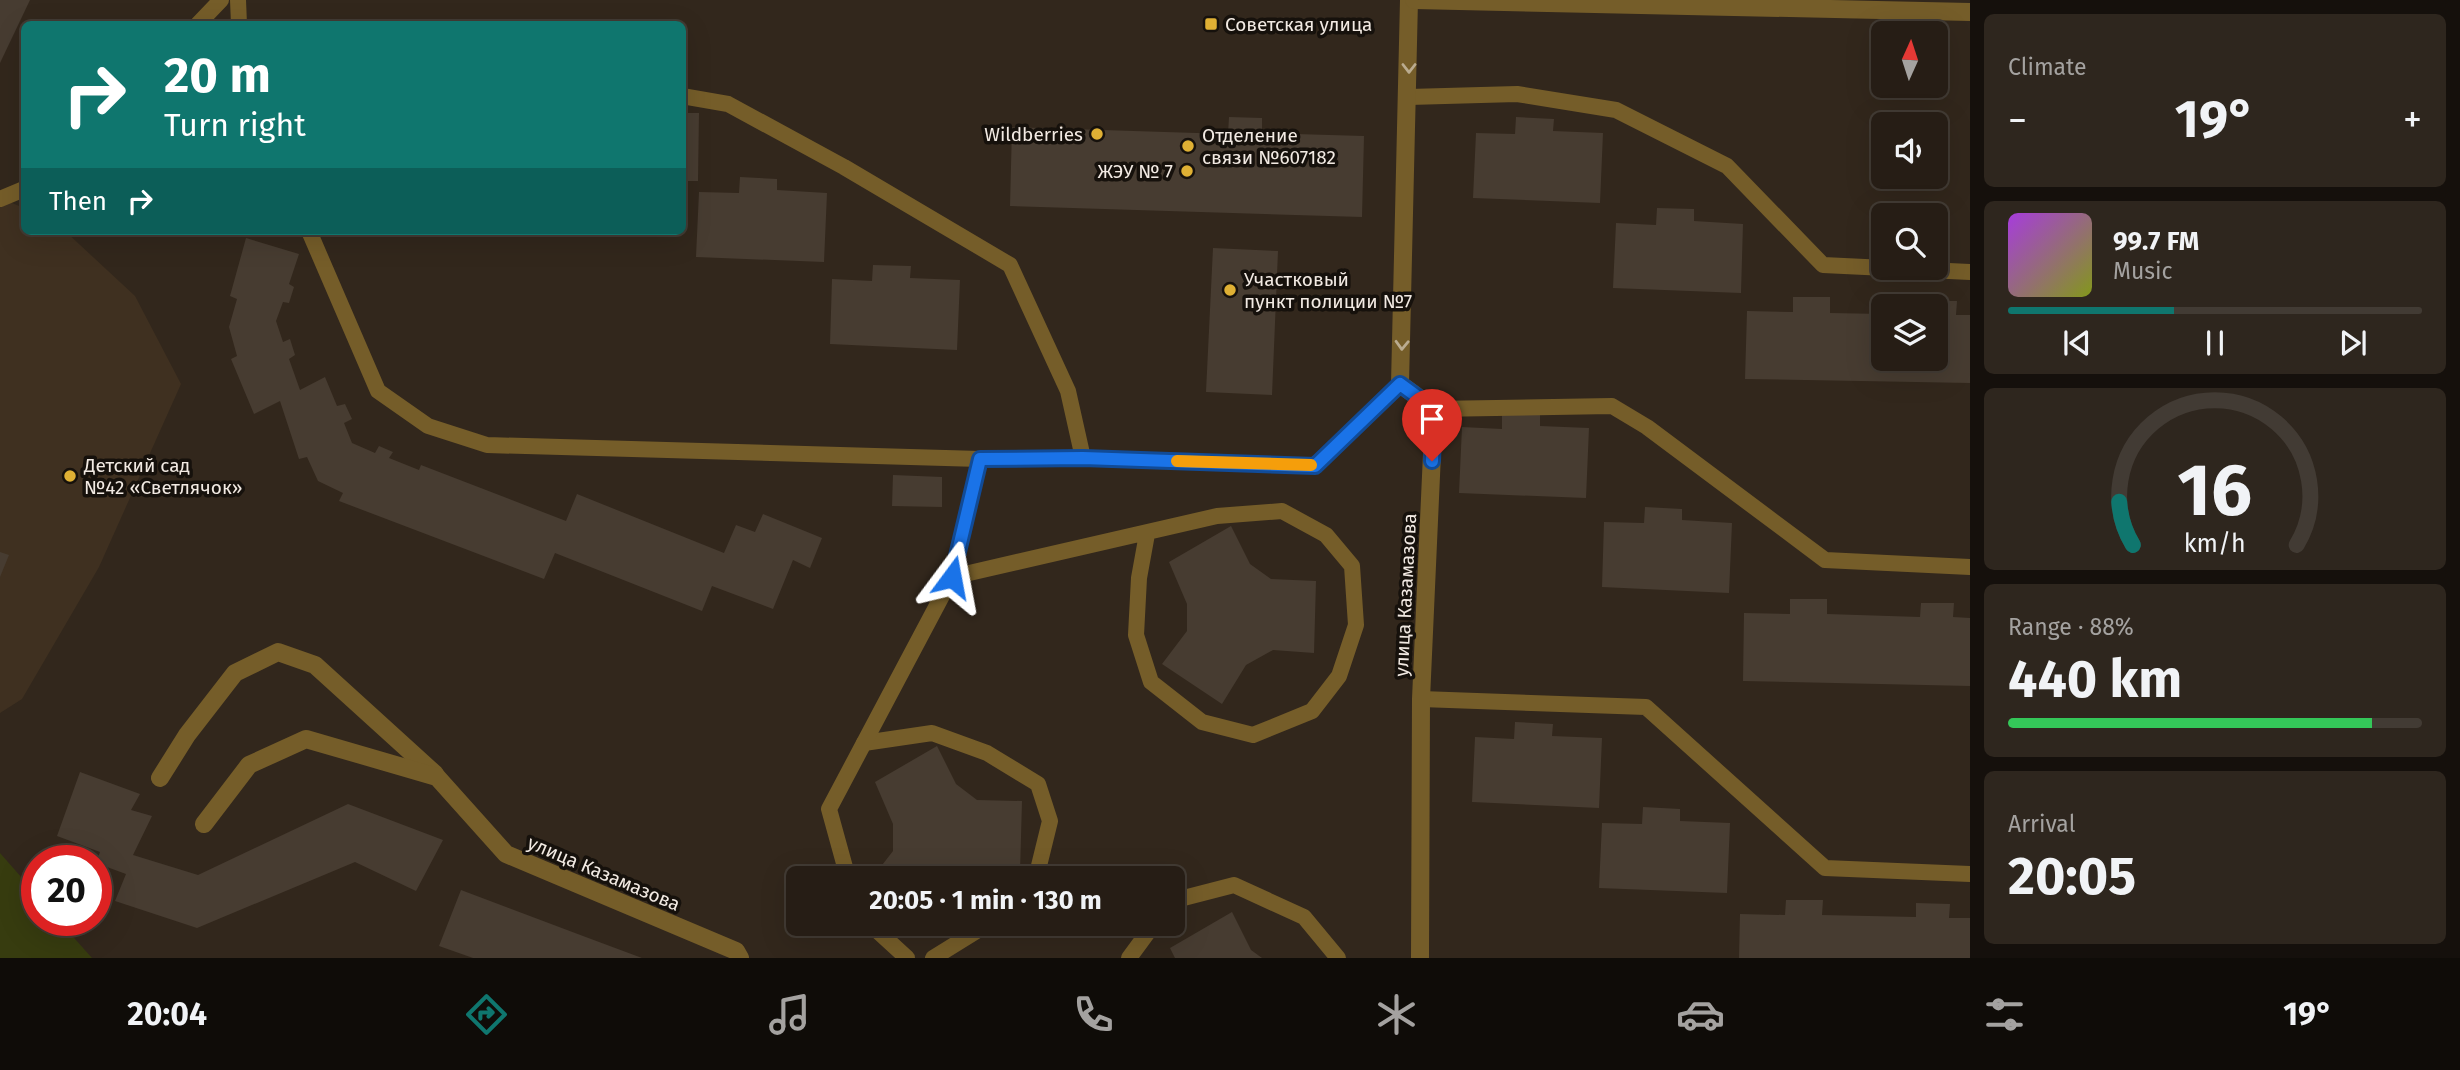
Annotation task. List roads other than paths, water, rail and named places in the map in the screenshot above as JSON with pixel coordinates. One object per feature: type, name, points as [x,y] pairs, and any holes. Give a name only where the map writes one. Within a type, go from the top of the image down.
[{"type":"street","points":[[1434,409],[1400,384],[1412,0],[1970,12]]},
{"type":"street","name":"улица Казамазова","points":[[1420,958],[1421,699],[1434,409]]},
{"type":"street","name":"улица Казамазова","points":[[160,778],[187,736],[235,673],[278,652],[315,666],[438,777],[506,854],[736,951],[740,958]]},
{"type":"street","points":[[204,824],[249,765],[306,739],[438,777]]},
{"type":"lane","points":[[201,21],[221,0]]},
{"type":"lane","points":[[238,0],[239,21]]},
{"type":"lane","points":[[1409,97],[1517,94],[1616,110],[1727,166],[1823,265],[1970,272]]},
{"type":"lane","points":[[686,97],[728,104],[844,167],[1010,265],[1068,391],[1083,458]]},
{"type":"lane","points":[[0,199],[21,189]]},
{"type":"lane","points":[[311,235],[378,391],[428,426],[487,445],[980,459],[1083,458],[1315,466],[1400,384]]},
{"type":"lane","points":[[1434,409],[1612,406],[1647,427],[1825,560],[1970,567]]},
{"type":"lane","points":[[845,866],[829,808],[952,577],[980,459]]},
{"type":"lane","points":[[952,577],[1217,516],[1282,511],[1326,535],[1352,566],[1356,625],[1339,676],[1312,711],[1254,735],[1202,722],[1151,682],[1136,635],[1139,578],[1147,534]]},
{"type":"lane","points":[[1421,699],[1646,706],[1825,868],[1970,874]]},
{"type":"lane","points":[[864,743],[932,733],[987,753],[1038,784],[1051,821],[1039,866]]},
{"type":"lane","points":[[1185,898],[1234,885],[1304,917],[1338,958]]},
{"type":"lane","points":[[883,936],[907,958]]},
{"type":"lane","points":[[933,958],[969,936]]},
{"type":"lane","points":[[1129,958],[1145,936]]},
{"type":"place","name":"Советская улица","points":[[1211,24]]},
{"type":"place","name":"Wildberries","points":[[1097,134]]},
{"type":"place","name":"Отделение связи №607182","points":[[1188,146]]},
{"type":"place","name":"ЖЭУ № 7","points":[[1187,171]]},
{"type":"place","name":"Участковый пункт полиции №7","points":[[1230,290]]},
{"type":"place","name":"Детский сад №42 «Светлячок»","points":[[70,476]]}]
